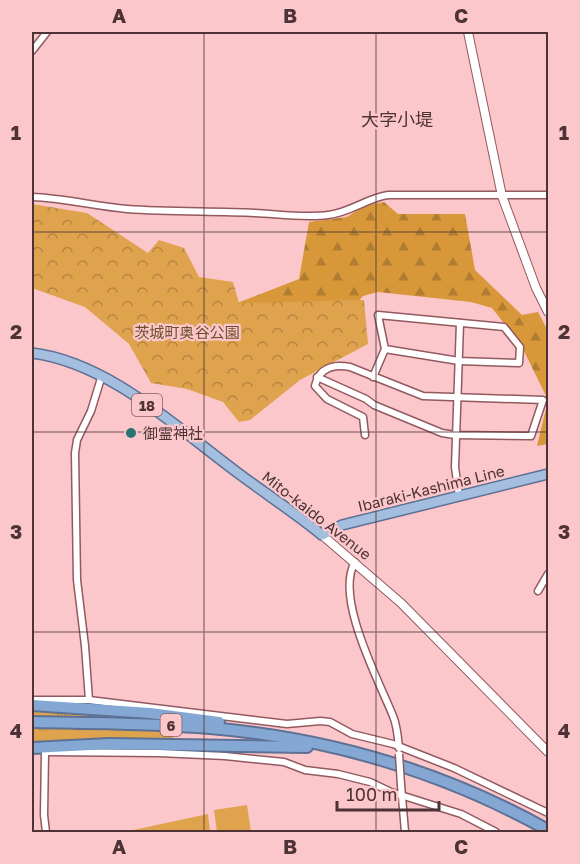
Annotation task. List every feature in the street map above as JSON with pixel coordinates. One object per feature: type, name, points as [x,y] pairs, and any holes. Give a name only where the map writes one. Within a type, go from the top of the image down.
[{"type":"highway","points":[[32,705],[150,713],[243,725],[291,733],[309,742]]},
{"type":"highway","name":"6","points":[[32,722],[157,724],[210,728],[338,748],[415,770],[465,789],[549,830]]},
{"type":"highway","points":[[38,749],[109,744],[338,748]]},
{"type":"main road","name":"Mito-kaido Avenue","points":[[32,352],[64,360],[102,375],[143,402],[322,535]]},
{"type":"main road","name":"Ibaraki-Kashima Line","points":[[322,535],[342,525],[549,474]]},
{"type":"street","points":[[32,51],[47,32]]},
{"type":"street","points":[[468,32],[502,196],[536,288],[549,312]]},
{"type":"street","points":[[32,197],[63,198],[141,210],[201,210],[319,216],[339,213],[370,199],[388,195],[549,195]]},
{"type":"street","points":[[374,377],[385,349],[378,315],[504,327],[520,347],[519,363],[459,361],[385,349]]},
{"type":"street","points":[[459,496],[455,466],[460,323]]},
{"type":"street","points":[[317,377],[429,428],[456,435],[531,436],[543,400],[423,396],[350,367],[341,365],[322,371],[317,377],[315,386],[321,394],[363,417],[364,435]]},
{"type":"street","points":[[89,700],[86,646],[76,574],[75,453],[77,440],[91,411],[102,375]]},
{"type":"street","name":"Mito-kaido Avenue","points":[[322,535],[432,632],[549,752]]},
{"type":"street","points":[[355,562],[350,570],[348,583],[368,660],[394,718],[399,751],[400,795],[405,832]]},
{"type":"street","points":[[538,591],[549,574]]},
{"type":"street","points":[[32,700],[89,700],[287,724],[330,722],[352,734],[454,768],[549,813]]},
{"type":"street","points":[[46,832],[38,749],[159,753],[284,762],[311,772],[370,782],[400,795],[461,813],[496,832]]},
{"type":"green space","points":[[384,202],[398,214],[465,214],[475,270],[522,315],[538,312],[548,331],[548,400],[521,345],[492,308],[471,302],[378,292],[363,296],[352,309],[232,305],[299,279],[309,222],[347,217],[365,205]]},
{"type":"green space","name":"茨城町奥谷公園","points":[[32,204],[87,213],[148,253],[159,240],[184,248],[199,277],[233,282],[239,303],[364,300],[368,344],[300,380],[250,420],[239,422],[223,402],[187,389],[151,383],[129,344],[85,307],[32,288]]},
{"type":"green space","points":[[548,400],[548,444],[537,446]]},
{"type":"green space","points":[[32,707],[175,720],[32,716]]},
{"type":"green space","points":[[32,727],[173,731],[173,741],[32,745]]},
{"type":"green space","points":[[247,805],[251,832],[217,832],[214,810]]},
{"type":"green space","points":[[208,814],[210,832],[124,832]]},
{"type":"place","name":"御霊神社","points":[[131,433]]},
{"type":"district","name":"大字小堤","points":[[397,119]]}]
